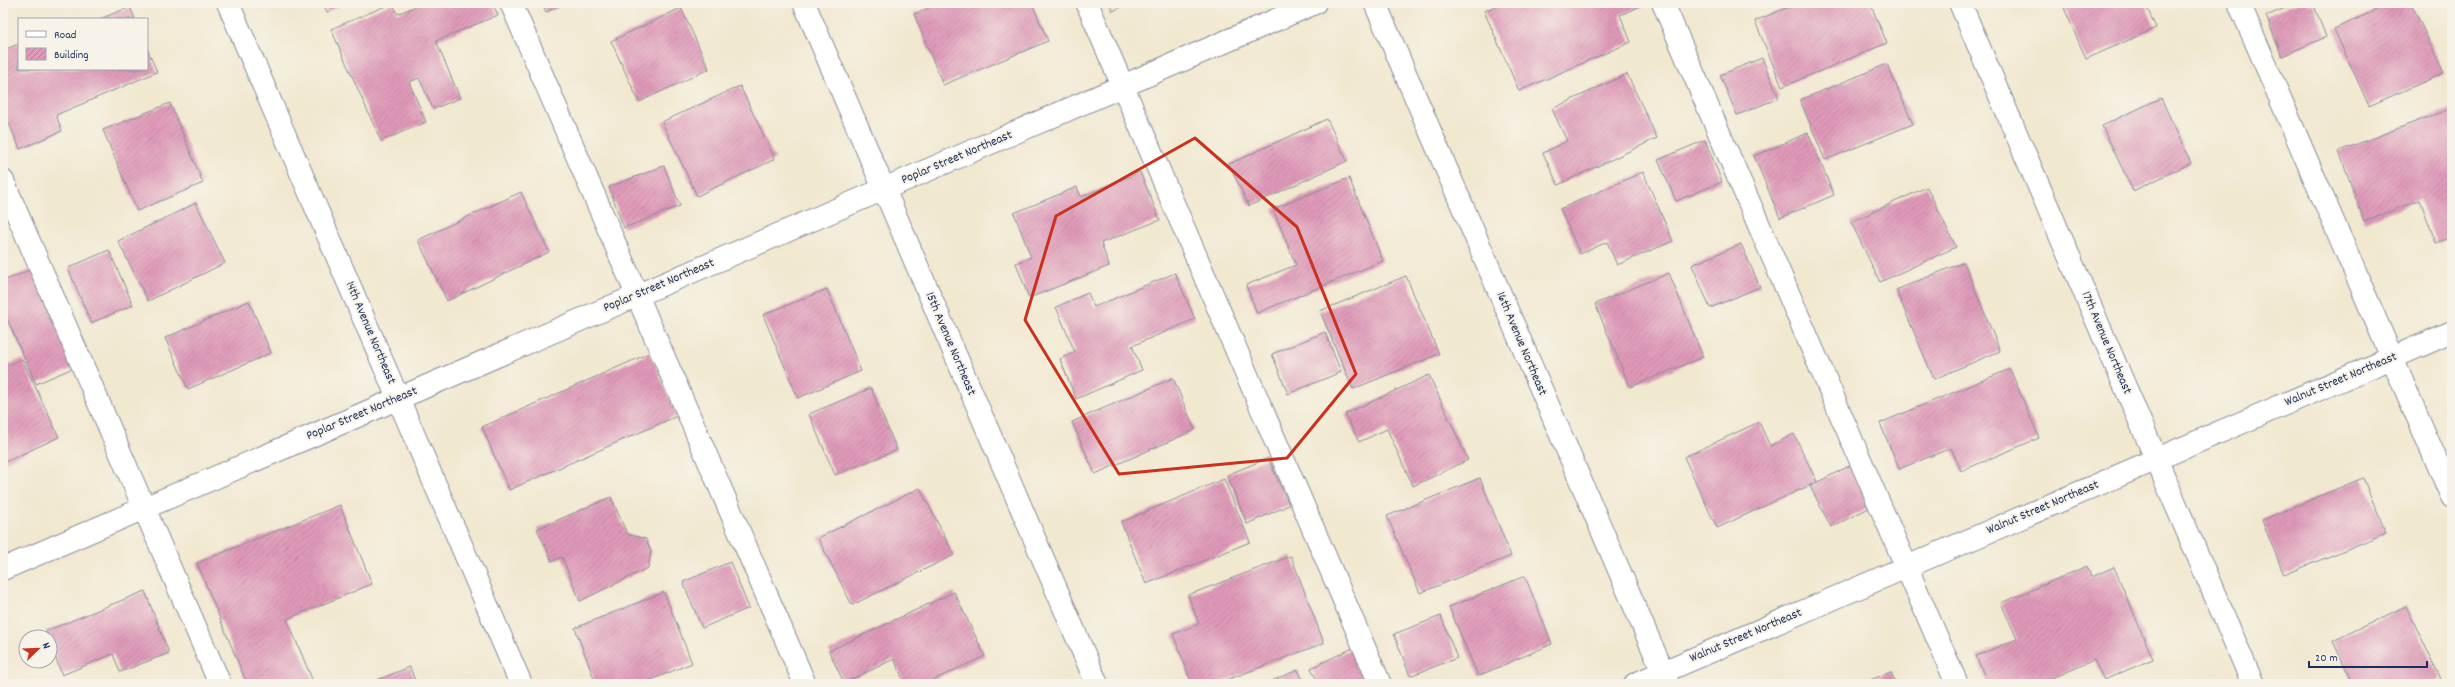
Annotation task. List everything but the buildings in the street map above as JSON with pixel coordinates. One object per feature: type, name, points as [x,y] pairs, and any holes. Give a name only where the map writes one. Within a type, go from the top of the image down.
[{"type":"street","name":"14th Avenue Northeast","points":[[228,3],[521,684]]},
{"type":"street","points":[[511,3],[805,684]]},
{"type":"street","name":"15th Avenue Northeast","points":[[804,3],[1097,684]]},
{"type":"street","points":[[1087,3],[1380,684]]},
{"type":"street","name":"Poplar Street Northeast","points":[[3,568],[1315,3]]},
{"type":"street","name":"16th Avenue Northeast","points":[[1375,3],[1665,678]]},
{"type":"street","points":[[1663,3],[1956,684]]},
{"type":"street","name":"17th Avenue Northeast","points":[[1960,3],[2253,684]]},
{"type":"street","points":[[2239,3],[2452,497]]},
{"type":"street","points":[[3,181],[220,684]]},
{"type":"street","name":"Walnut Street Northeast","points":[[1635,684],[1665,678],[1906,567],[2452,332]]},
{"type":"highlighted area","points":[[1195,138],[1297,227],[1356,374],[1287,458],[1119,474],[1025,320],[1056,216]]}]
